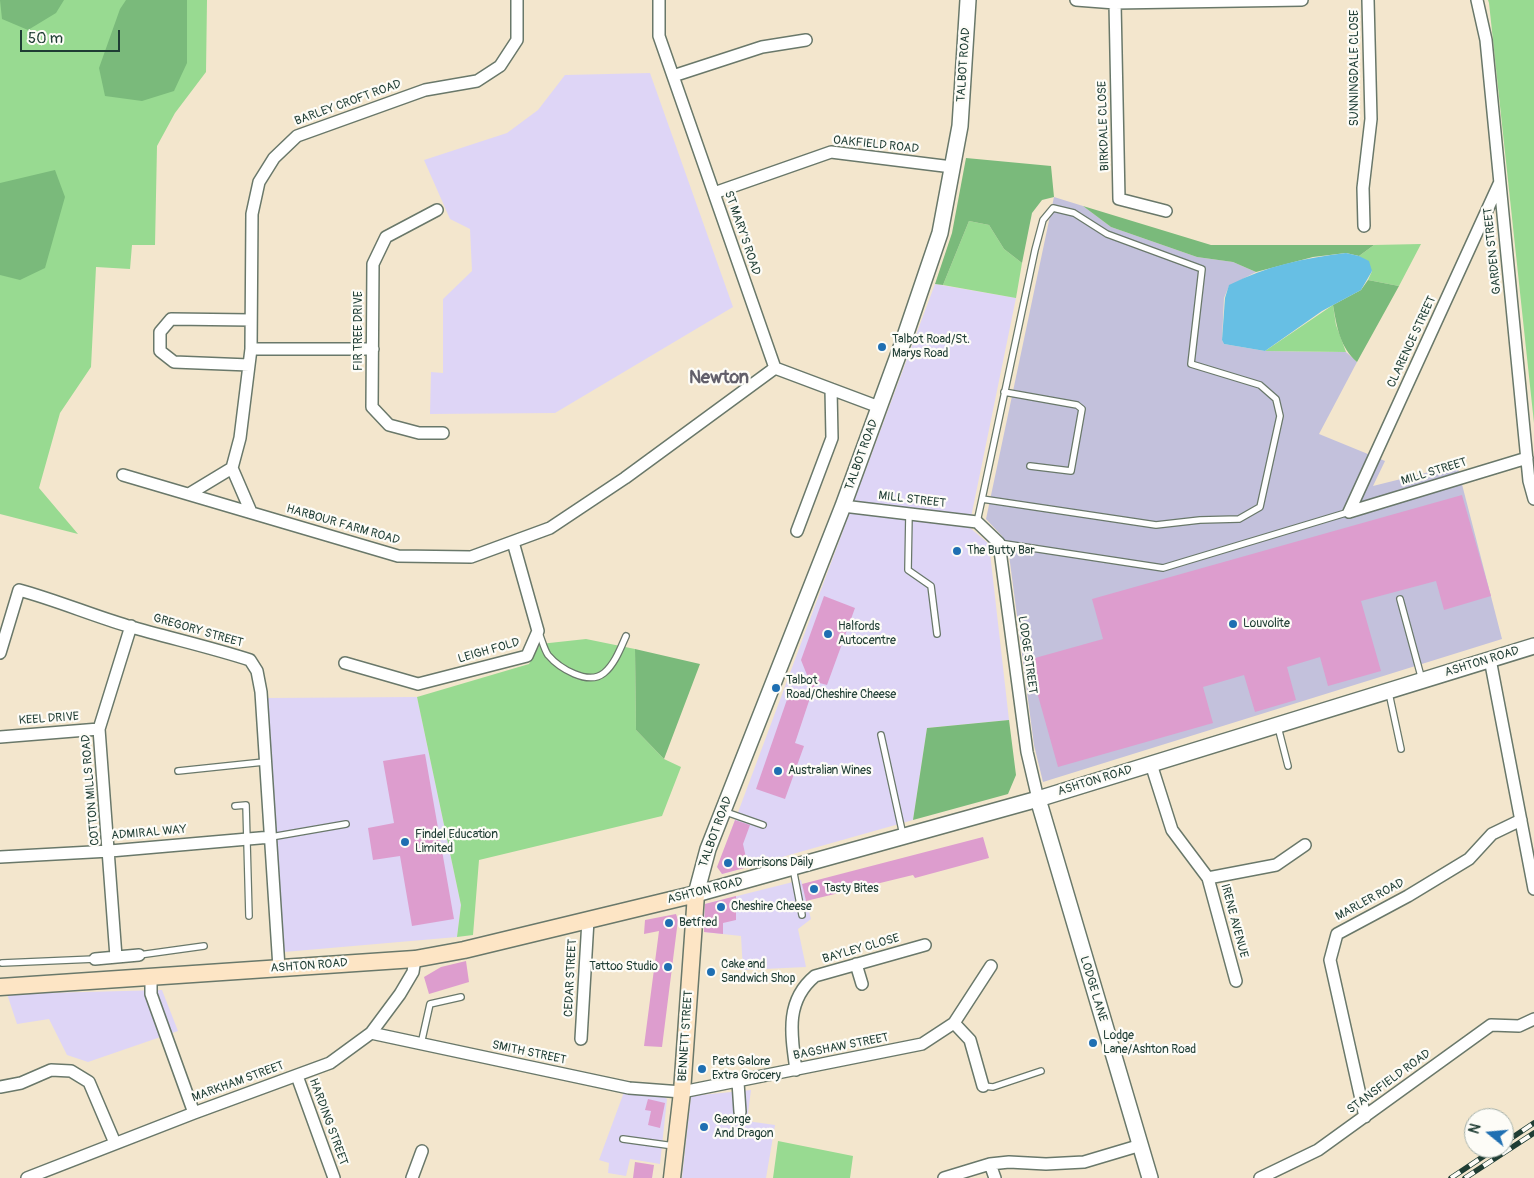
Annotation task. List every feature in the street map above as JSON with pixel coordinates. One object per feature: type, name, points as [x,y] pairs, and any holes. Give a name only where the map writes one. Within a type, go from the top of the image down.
[{"type":"main road","name":"ASHTON ROAD","points":[[0,987],[415,959],[464,950],[696,894]]},
{"type":"main road","name":"BENNETT STREET","points":[[672,1178],[682,1092],[696,894]]},
{"type":"street","name":"BARLEY CROFT ROAD","points":[[232,468],[240,438],[251,349],[252,214],[259,182],[274,158],[297,136],[425,90],[476,81],[500,66],[517,40],[517,0]]},
{"type":"street","name":"ST MARY'S ROAD","points":[[659,0],[659,36],[775,368]]},
{"type":"street","name":"TALBOT ROAD","points":[[696,894],[708,849],[843,506],[940,233],[960,126],[968,0]]},
{"type":"street","points":[[1076,0],[1115,3],[1139,1],[1302,0]]},
{"type":"street","name":"SUNNINGDALE CLOSE","points":[[1364,226],[1363,188],[1371,119],[1368,0]]},
{"type":"street","name":"GARDEN STREET","points":[[1477,0],[1486,40],[1527,458],[1534,499]]},
{"type":"street","name":"BIRKDALE CLOSE","points":[[1115,3],[1119,199],[1166,211]]},
{"type":"street","points":[[673,76],[762,47],[806,40]]},
{"type":"street","name":"OAKFIELD ROAD","points":[[714,193],[831,152],[952,167]]},
{"type":"street","name":"CLARENCE STREET","points":[[1349,512],[1500,183]]},
{"type":"street","name":"FIR TREE DRIVE","points":[[437,210],[386,237],[373,264],[372,407],[389,425],[419,433],[443,433]]},
{"type":"street","points":[[249,364],[174,362],[160,351],[160,332],[171,319],[251,320]]},
{"type":"street","points":[[251,349],[373,349]]},
{"type":"street","points":[[775,368],[879,407]]},
{"type":"street","name":"HARBOUR FARM ROAD","points":[[123,475],[398,556],[471,557],[513,542],[558,522],[624,478],[775,368]]},
{"type":"street","points":[[796,531],[832,438],[831,389]]},
{"type":"street","name":"MILL STREET","points":[[1349,512],[1527,458]]},
{"type":"street","points":[[188,494],[232,468],[251,512]]},
{"type":"street","name":"MILL STREET","points":[[843,506],[977,522]]},
{"type":"street","points":[[977,522],[999,543]]},
{"type":"street","points":[[513,542],[538,631]]},
{"type":"street","name":"LODGE STREET","points":[[999,543],[1027,752],[1038,799]]},
{"type":"street","name":"GREGORY STREET","points":[[0,653],[19,590],[57,601],[84,612],[250,660],[257,671],[261,692],[264,762],[271,837],[279,968]]},
{"type":"street","name":"COTTON MILLS ROAD","points":[[116,957],[100,729],[131,626]]},
{"type":"street","name":"LEIGH FOLD","points":[[344,663],[418,684],[527,656],[538,631]]},
{"type":"street","name":"ASHTON ROAD","points":[[696,894],[1038,799],[1534,646]]},
{"type":"street","points":[[1490,659],[1534,889]]},
{"type":"street","name":"KEEL DRIVE","points":[[0,737],[100,729]]},
{"type":"street","name":"IRENE AVENUE","points":[[1151,764],[1172,830],[1208,878],[1236,981]]},
{"type":"street","name":"LODGE LANE","points":[[1038,799],[1150,1178]]},
{"type":"street","name":"MARLER ROAD","points":[[1365,1117],[1330,960],[1337,934],[1408,896],[1470,859],[1492,834],[1521,820]]},
{"type":"street","name":"ADMIRAL WAY","points":[[0,857],[110,851],[271,837]]},
{"type":"street","points":[[1208,878],[1276,865],[1305,845]]},
{"type":"street","name":"CEDAR STREET","points":[[582,1038],[588,920]]},
{"type":"street","name":"BAYLEY CLOSE","points":[[796,1070],[791,1034],[795,1005],[802,987],[815,976],[925,945]]},
{"type":"street","points":[[94,959],[140,955]]},
{"type":"street","name":"MARKHAM STREET","points":[[27,1178],[194,1113],[330,1063],[370,1033],[400,994],[413,972],[415,959]]},
{"type":"street","points":[[856,964],[862,984]]},
{"type":"street","name":"BAGSHAW STREET","points":[[682,1092],[922,1044],[954,1023],[991,966]]},
{"type":"street","points":[[151,977],[151,994],[194,1113]]},
{"type":"street","name":"STANSFIELD ROAD","points":[[1260,1178],[1318,1150],[1491,1025],[1519,1026],[1534,1019]]},
{"type":"street","points":[[954,1023],[970,1040],[983,1086]]},
{"type":"street","name":"SMITH STREET","points":[[370,1033],[629,1088],[682,1092]]},
{"type":"street","points":[[0,1087],[21,1083],[51,1070],[71,1071],[89,1082],[115,1144]]},
{"type":"street","name":"HARDING STREET","points":[[297,1076],[334,1178]]},
{"type":"street","points":[[738,1082],[740,1112]]},
{"type":"street","points":[[944,1178],[990,1164],[1009,1162],[1046,1164],[1084,1162],[1141,1145]]},
{"type":"street","points":[[412,1178],[422,1150]]},
{"type":"street","points":[[990,1164],[995,1178]]},
{"type":"lane","points":[[977,522],[1035,250],[1043,220],[1053,208],[1074,212],[1107,234],[1202,269],[1191,364],[1260,385],[1276,399],[1280,416],[1260,507],[1239,519],[1200,520],[1156,525],[982,499]]},
{"type":"lane","points":[[1004,392],[1077,404],[1082,409],[1071,471],[1030,466]]},
{"type":"lane","points":[[999,543],[1163,568],[1349,512]]},
{"type":"lane","points":[[909,514],[908,570],[930,586],[937,634]]},
{"type":"lane","points":[[1400,599],[1422,680]]},
{"type":"lane","points":[[538,631],[548,655],[581,677],[594,677],[604,673],[616,657],[626,636]]},
{"type":"lane","points":[[1389,690],[1401,749]]},
{"type":"lane","points":[[1277,725],[1288,766]]},
{"type":"lane","points":[[880,735],[903,837]]},
{"type":"lane","points":[[178,770],[264,762]]},
{"type":"lane","points":[[235,806],[246,806],[249,916]]},
{"type":"lane","points":[[723,811],[763,825]]},
{"type":"lane","points":[[271,837],[346,824]]},
{"type":"lane","points":[[793,868],[802,915]]},
{"type":"lane","points":[[140,955],[204,946]]},
{"type":"lane","points":[[2,964],[94,959]]},
{"type":"lane","points":[[421,1044],[430,1004],[461,997]]},
{"type":"lane","points":[[983,1086],[993,1087],[1041,1071]]},
{"type":"lane","points":[[623,1139],[676,1146]]},
{"type":"shaded area","points":[[650,73],[733,307],[555,413],[430,414],[431,372],[443,373],[443,299],[472,271],[470,229],[450,219],[424,160],[507,133],[538,110],[565,75]]},
{"type":"shaded area","points":[[1054,197],[1083,206],[1111,227],[1197,257],[1233,262],[1256,272],[1229,286],[1224,298],[1222,340],[1224,344],[1265,351],[1346,352],[1357,362],[1319,434],[1385,461],[1373,486],[1457,465],[1502,639],[1043,782],[1034,745],[1009,555],[1002,536],[986,519]]},
{"type":"shaded area","points":[[935,284],[1016,298],[969,527],[989,544],[1009,720],[927,728],[913,820],[722,874],[718,866]]},
{"type":"shaded area","points":[[417,697],[461,905],[457,937],[284,952],[266,698]]},
{"type":"shaded area","points":[[801,880],[811,919],[798,929],[806,967],[743,970],[741,936],[704,932],[705,904]]},
{"type":"shaded area","points":[[162,990],[178,1031],[88,1062],[67,1055],[49,1019],[17,1024],[7,994]]},
{"type":"shaded area","points":[[751,1090],[747,1121],[775,1125],[766,1178],[682,1178],[691,1096]]},
{"type":"shaded area","points":[[624,1092],[663,1095],[667,1099],[660,1164],[630,1159],[626,1176],[608,1173],[609,1163],[599,1160]]},
{"type":"green space","points":[[0,0],[207,0],[206,72],[175,113],[157,146],[155,245],[132,245],[130,269],[96,267],[91,367],[60,413],[39,488],[78,534],[0,514]]},
{"type":"green space","points":[[0,0],[64,0],[56,13],[28,30],[2,19]]},
{"type":"green space","points":[[126,0],[187,0],[187,63],[174,91],[142,101],[105,96],[99,68],[120,9]]},
{"type":"green space","points":[[1488,0],[1534,0],[1534,423],[1489,3]]},
{"type":"green space","points":[[966,158],[1051,166],[1054,197],[1042,200],[1032,213],[1022,263],[1004,249],[989,225],[969,221],[943,285],[935,284],[952,233]]},
{"type":"green space","points":[[55,170],[65,197],[45,268],[20,280],[0,275],[0,183]]},
{"type":"green space","points":[[1083,206],[1211,245],[1374,245],[1359,256],[1346,253],[1313,257],[1256,272],[1233,262],[1197,257],[1111,227]]},
{"type":"green space","points":[[969,221],[989,225],[1004,249],[1022,263],[1016,298],[943,285]]},
{"type":"green space","points":[[1421,244],[1399,286],[1368,280],[1372,271],[1359,256],[1374,245]]},
{"type":"green space","points":[[1368,280],[1399,286],[1357,362],[1343,343],[1333,305],[1361,290]]},
{"type":"green space","points":[[1333,305],[1336,325],[1346,352],[1265,351]]},
{"type":"green space","points":[[586,639],[635,649],[636,730],[664,759],[681,767],[662,816],[479,860],[473,935],[457,937],[461,905],[417,697],[529,664],[540,644]]},
{"type":"green space","points":[[635,649],[700,664],[664,759],[636,730]]},
{"type":"green space","points":[[1009,720],[1016,775],[1008,794],[913,820],[927,728]]},
{"type":"green space","points":[[778,1141],[853,1156],[850,1178],[773,1178]]},
{"type":"water","points":[[1346,253],[1369,261],[1372,271],[1361,290],[1322,311],[1265,351],[1224,344],[1222,340],[1225,298],[1229,285],[1271,268],[1316,257]]},
{"type":"building","name":"Louvolite","points":[[1462,495],[1491,596],[1444,610],[1436,581],[1361,601],[1381,671],[1328,686],[1320,657],[1287,667],[1296,700],[1255,712],[1244,675],[1203,687],[1213,723],[1058,767],[1028,660],[1103,639],[1092,599]]},
{"type":"building","name":"Halfords Autocentre","points":[[824,596],[855,608],[827,685],[816,682],[813,690],[801,660]]},
{"type":"building","name":"Australian Wines","points":[[791,688],[811,695],[795,743],[804,746],[785,799],[756,789]]},
{"type":"building","name":"Findel Education Limited","points":[[425,754],[454,919],[412,926],[400,856],[373,860],[368,828],[394,823],[383,761]]},
{"type":"building","points":[[735,820],[750,825],[743,844],[748,867],[722,874],[717,867]]},
{"type":"building","points":[[983,837],[989,858],[915,878],[913,875],[806,901],[802,884]]},
{"type":"building","points":[[736,896],[736,920],[723,923],[723,934],[704,932],[705,904]]},
{"type":"building","points":[[676,914],[678,920],[662,1047],[644,1046],[659,931],[644,934],[645,920]]},
{"type":"building","points":[[466,961],[469,982],[429,994],[424,977],[441,967]]},
{"type":"building","points":[[648,1099],[665,1103],[660,1128],[648,1125],[651,1111],[645,1110]]},
{"type":"building","points":[[635,1162],[654,1165],[652,1178],[633,1178]]},
{"type":"railway","points":[[1514,1136],[1534,1123]]},
{"type":"railway","points":[[1465,1178],[1534,1133]]},
{"type":"railway","points":[[1451,1178],[1481,1158]]},
{"type":"place","name":"Talbot Road/St. Marys Road","points":[[882,347]]},
{"type":"place","name":"The Butty Bar","points":[[957,551]]},
{"type":"place","name":"Louvolite","points":[[1233,624]]},
{"type":"place","name":"Halfords Autocentre","points":[[828,634]]},
{"type":"place","name":"Talbot Road/Cheshire Cheese","points":[[776,688]]},
{"type":"place","name":"Australian Wines","points":[[778,771]]},
{"type":"place","name":"Findel Education Limited","points":[[405,842]]},
{"type":"place","name":"Morrisons Daily","points":[[728,863]]},
{"type":"place","name":"Tasty Bites","points":[[814,889]]},
{"type":"place","name":"Cheshire Cheese","points":[[721,907]]},
{"type":"place","name":"Betfred","points":[[669,923]]},
{"type":"place","name":"Tattoo Studio","points":[[668,967]]},
{"type":"place","name":"Cake and Sandwich Shop","points":[[711,972]]},
{"type":"place","name":"Lodge Lane/Ashton Road","points":[[1093,1043]]},
{"type":"place","name":"Pets Galore Extra Grocery","points":[[702,1069]]},
{"type":"place","name":"George And Dragon","points":[[704,1127]]},
{"type":"district","name":"Newton","points":[[719,378]]}]
